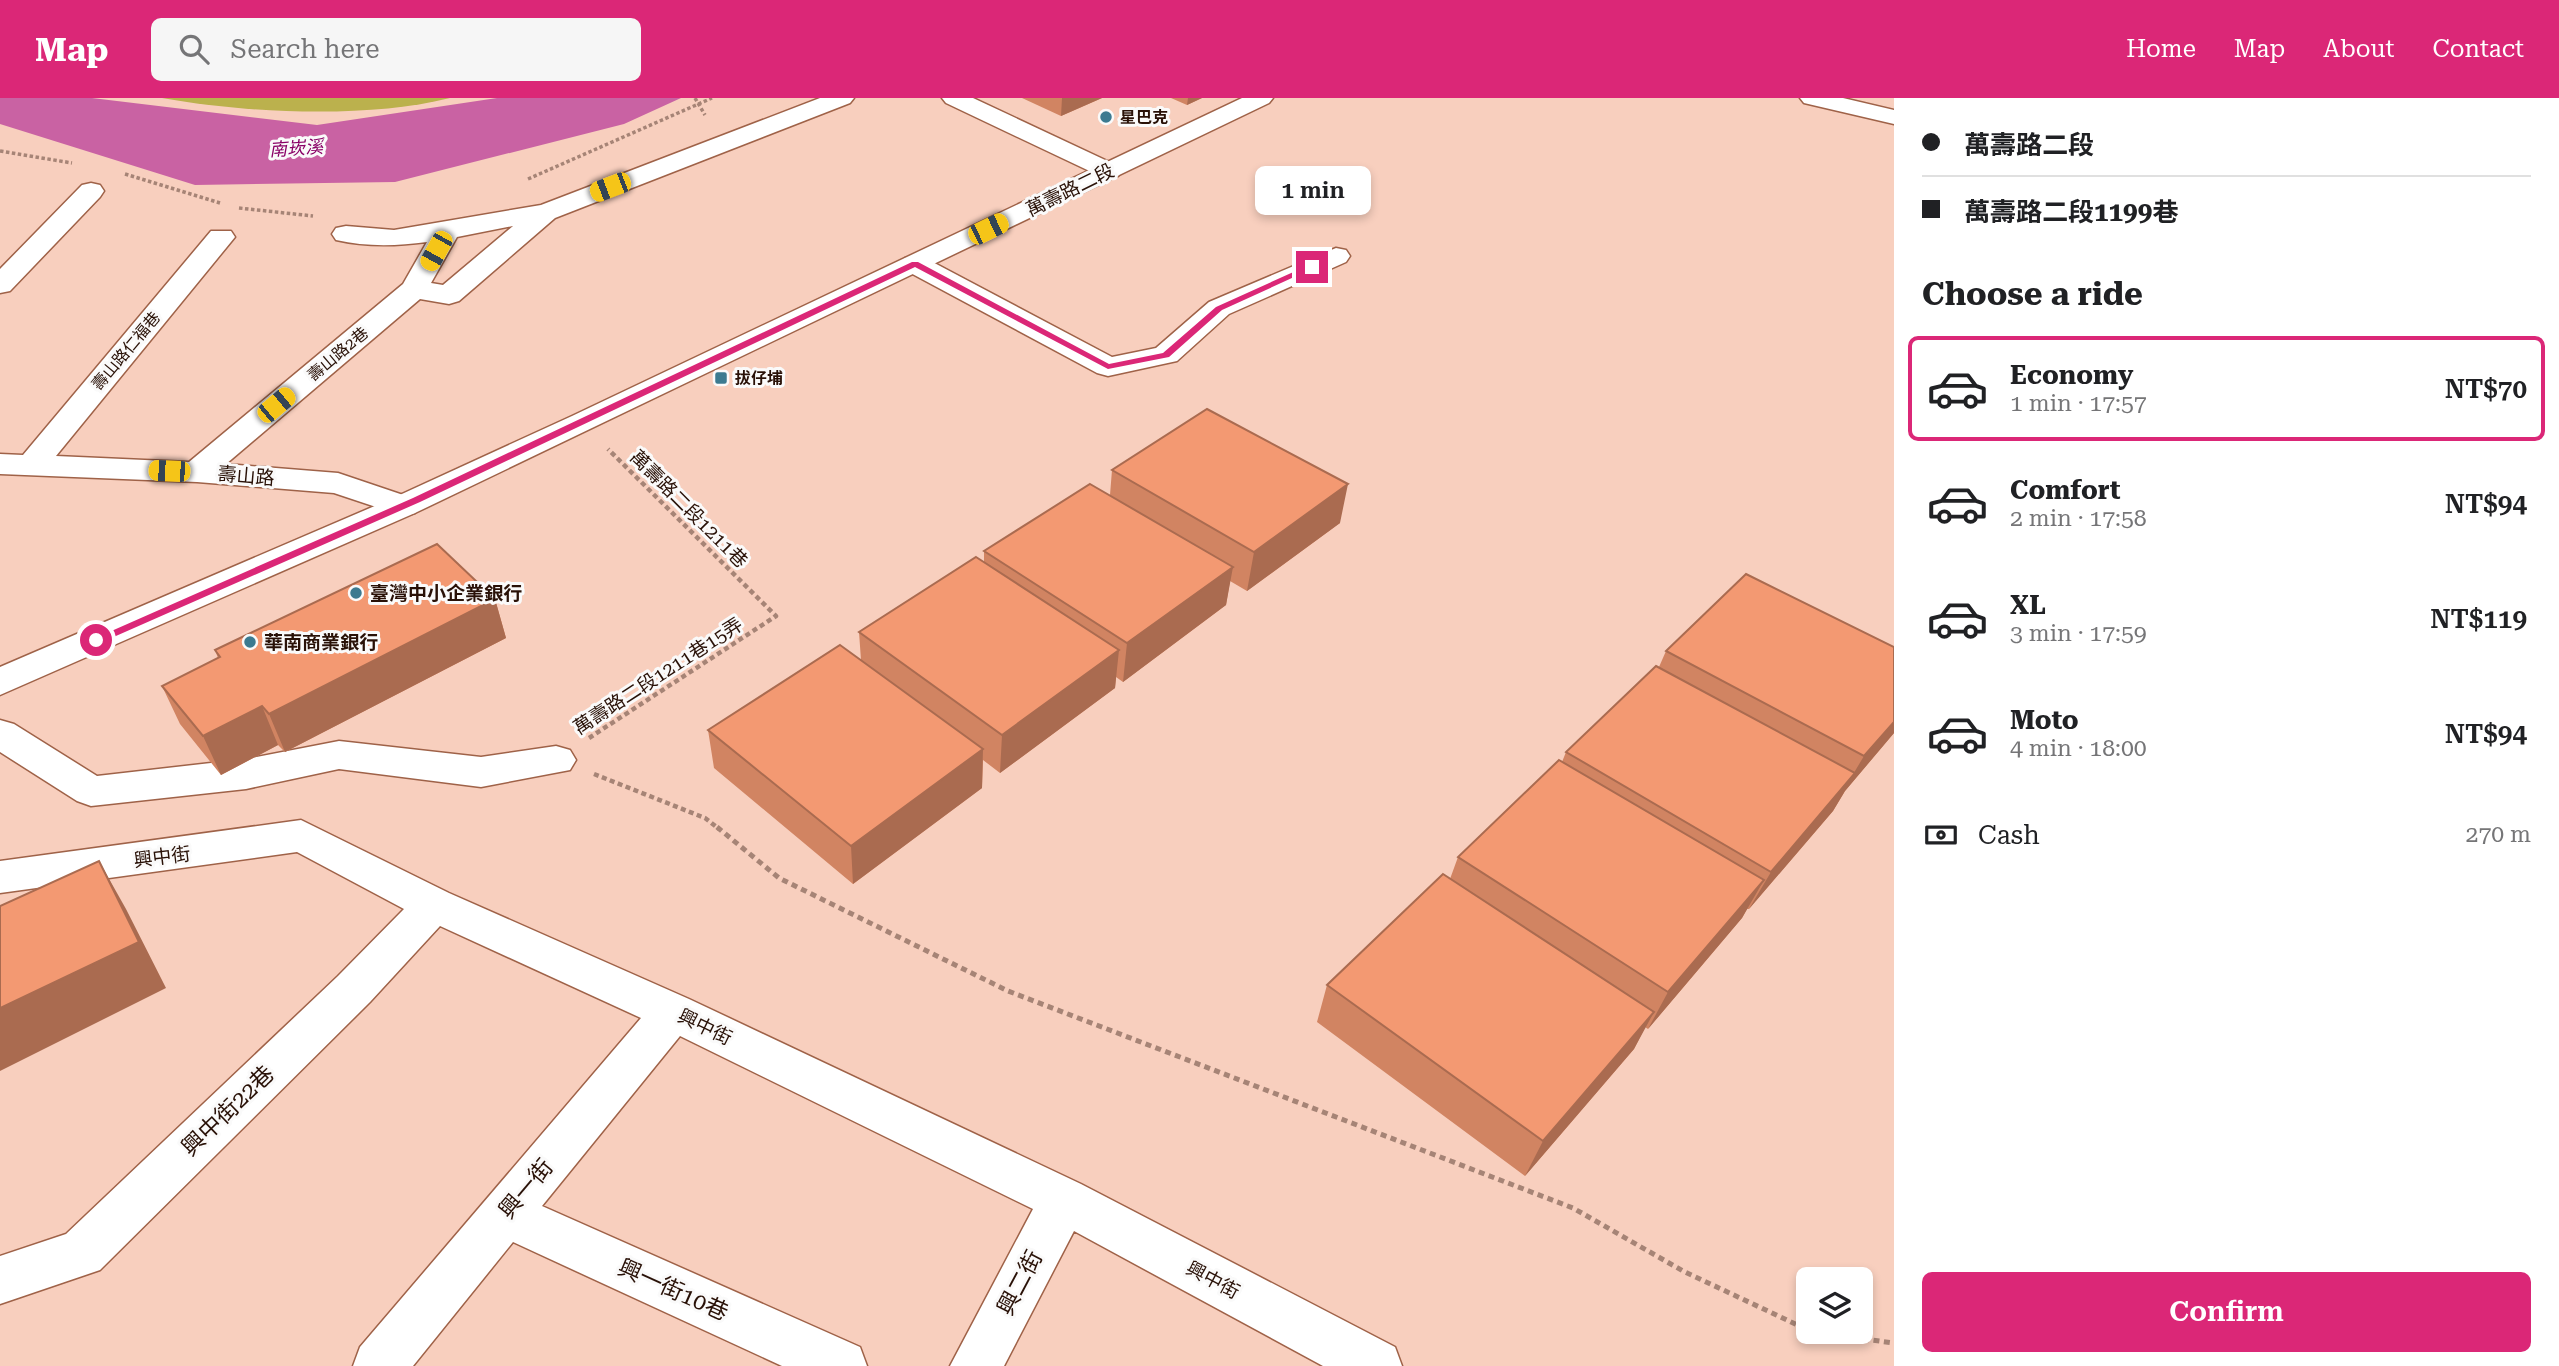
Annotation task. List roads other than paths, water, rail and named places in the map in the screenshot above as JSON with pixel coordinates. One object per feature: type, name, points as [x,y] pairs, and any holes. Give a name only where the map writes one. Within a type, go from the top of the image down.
[{"type":"street","points":[[346,234],[394,238],[546,212],[842,98]]},
{"type":"street","points":[[954,98],[1109,171]]},
{"type":"street","name":"萬壽路二段","points":[[0,682],[403,506],[583,423],[1261,98]]},
{"type":"street","points":[[1812,98],[1894,117]]},
{"type":"street","points":[[0,285],[91,191]]},
{"type":"street","points":[[447,231],[414,289],[449,295],[546,212]]},
{"type":"street","name":"壽山路仁福巷","points":[[15,465],[221,237]]},
{"type":"street","points":[[915,264],[1108,367],[1166,355],[1219,308],[1336,256]]},
{"type":"street","name":"壽山路2巷","points":[[197,472],[414,289]]},
{"type":"street","name":"壽山路","points":[[15,465],[197,472],[338,483],[403,506]]},
{"type":"street","points":[[0,734],[91,791],[246,774],[339,755],[481,772],[556,760]]},
{"type":"street","name":"興中街","points":[[0,877],[179,855],[301,836],[434,905],[673,1012],[1064,1200],[1376,1366]]},
{"type":"street","name":"興中街22巷","points":[[0,1280],[82,1253],[354,989],[434,905]]},
{"type":"street","name":"興一街","points":[[379,1366],[673,1012]]},
{"type":"street","name":"興二街","points":[[976,1366],[1064,1200]]},
{"type":"street","name":"興一街10巷","points":[[505,1214],[841,1366]]},
{"type":"water","name":"南崁溪","points":[[0,98],[92,98],[317,125],[497,98],[681,98],[624,124],[395,182],[195,185],[0,124]]},
{"type":"place","name":"星巴克","points":[[1106,117]]},
{"type":"place","name":"拔仔埔","points":[[721,378]]},
{"type":"place","name":"臺灣中小企業銀行","points":[[356,593]]},
{"type":"place","name":"華南商業銀行","points":[[250,642]]}]
